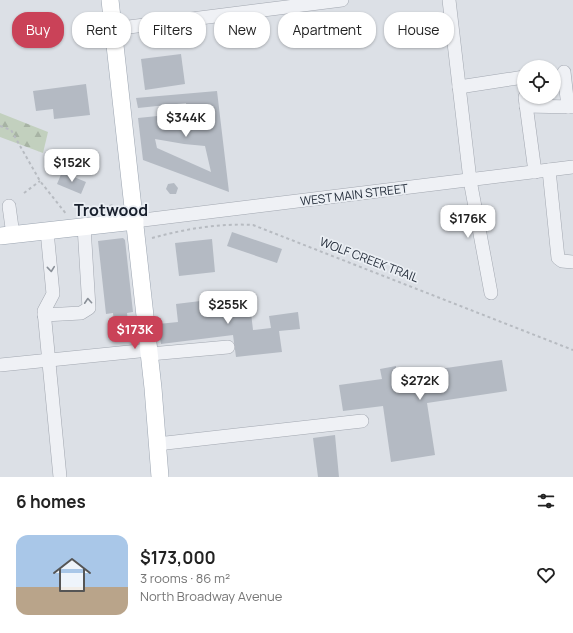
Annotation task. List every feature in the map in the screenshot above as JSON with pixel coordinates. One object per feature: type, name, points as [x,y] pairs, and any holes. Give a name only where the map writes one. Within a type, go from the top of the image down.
[{"type":"main road","points":[[110,0],[111,12]]},
{"type":"main road","points":[[115,48],[149,352],[160,477]]},
{"type":"main road","points":[[7,235],[135,221]]},
{"type":"street","points":[[131,27],[342,0]]},
{"type":"street","points":[[449,0],[470,180],[491,293]]},
{"type":"street","points":[[544,104],[570,107],[564,72]]},
{"type":"street","points":[[459,87],[517,82]]},
{"type":"street","points":[[526,104],[535,172]]},
{"type":"street","name":"WEST MAIN STREET","points":[[135,221],[573,167]]},
{"type":"street","points":[[549,170],[558,258],[562,261],[573,262]]},
{"type":"street","points":[[7,235],[9,206]]},
{"type":"street","points":[[44,315],[81,313],[89,308],[84,226]]},
{"type":"street","points":[[47,231],[53,294],[44,311],[44,315],[60,477]]},
{"type":"street","points":[[0,365],[149,352],[228,347]]},
{"type":"street","points":[[157,444],[362,421]]},
{"type":"path","points":[[0,126],[11,130],[40,181],[68,216]]},
{"type":"path","points":[[24,192],[40,181]]},
{"type":"path","points":[[91,211],[114,205]]},
{"type":"path","name":"WOLF CREEK TRAIL","points":[[152,238],[175,232],[227,225],[253,225],[573,350]]},
{"type":"green space","points":[[0,113],[48,132],[43,153],[0,137]]},
{"type":"building","points":[[181,54],[185,84],[145,90],[141,59]]},
{"type":"building","points":[[86,84],[90,115],[54,119],[53,109],[36,111],[33,91]]},
{"type":"building","points":[[217,91],[229,192],[143,160],[138,118],[187,113],[186,103],[138,108],[136,98]],"holes":[[[155,139],[205,146],[211,172],[157,148]]]},
{"type":"building","points":[[62,172],[86,182],[81,194],[57,184]]},
{"type":"building","points":[[174,183],[178,188],[176,194],[170,194],[166,189],[168,184]]},
{"type":"building","points":[[232,232],[282,249],[277,263],[227,246]]},
{"type":"building","points":[[123,238],[125,240],[133,312],[127,313],[130,339],[116,340],[113,313],[106,314],[98,241]]},
{"type":"building","points":[[212,239],[215,272],[179,276],[175,243]]},
{"type":"building","points":[[249,295],[253,330],[271,328],[269,316],[298,312],[300,329],[279,331],[282,352],[236,357],[233,335],[161,344],[158,324],[178,322],[176,304]]},
{"type":"building","points":[[502,360],[507,391],[427,403],[435,455],[391,462],[383,406],[343,411],[339,385],[382,379],[380,369],[396,366],[397,375]]},
{"type":"building","points":[[335,435],[339,477],[318,477],[313,438]]},
{"type":"district","name":"Trotwood","points":[[111,210]]}]
